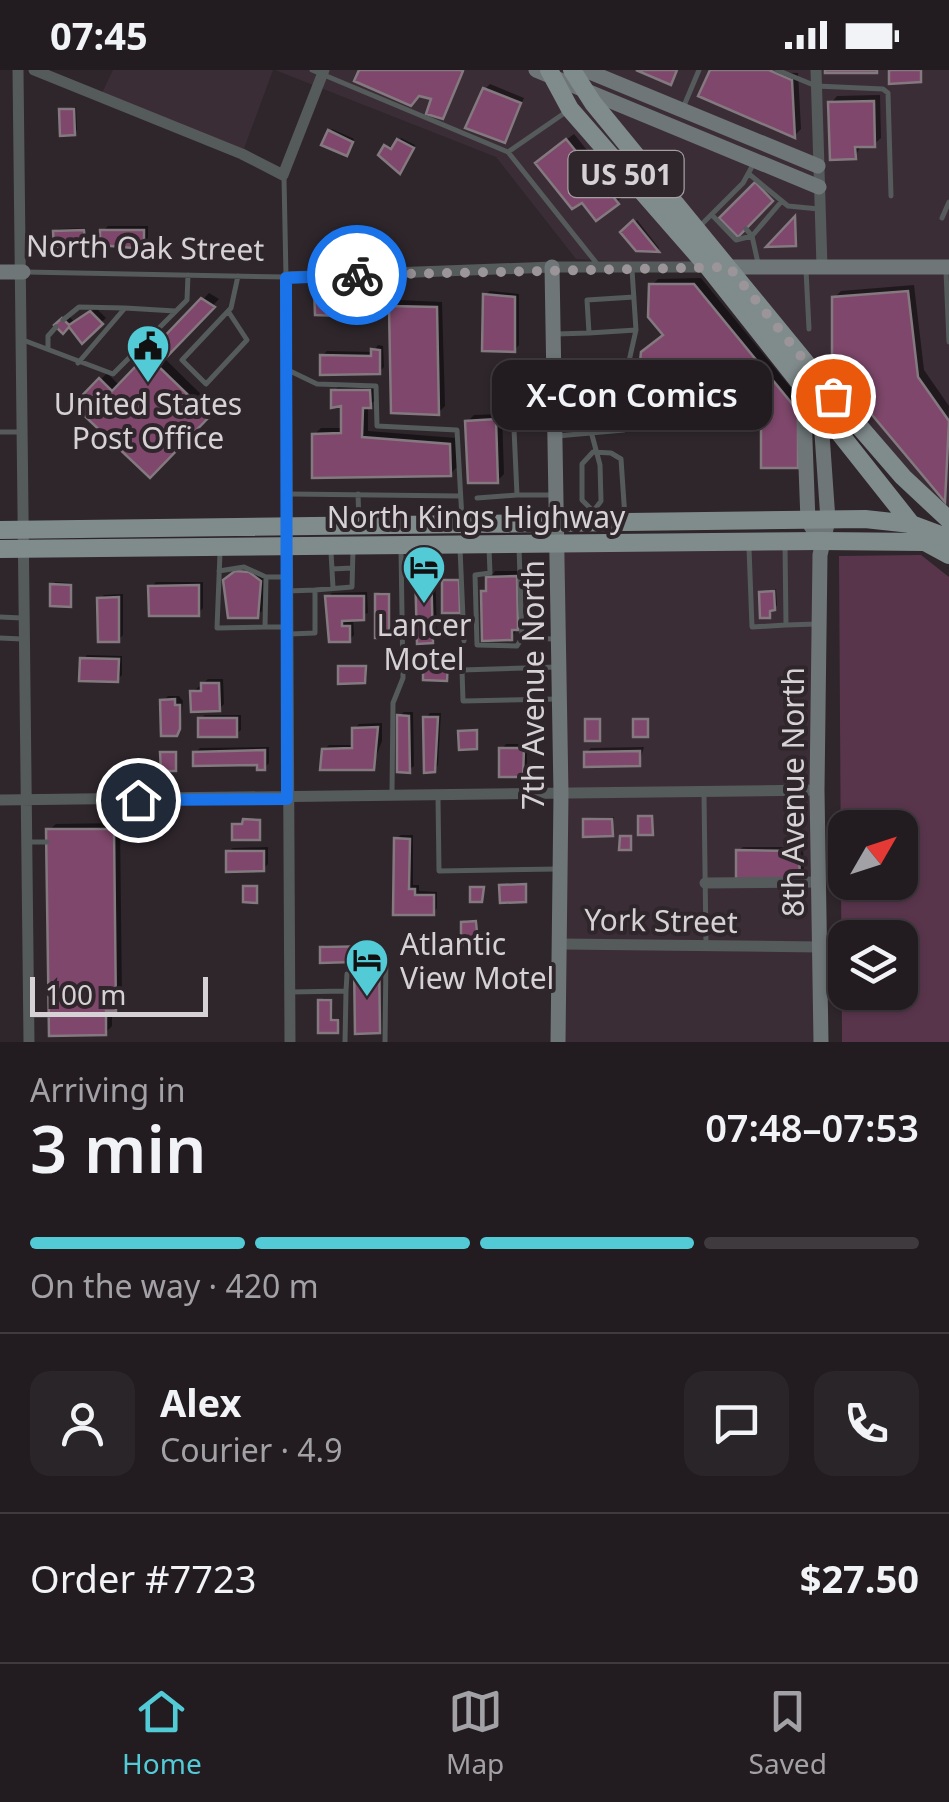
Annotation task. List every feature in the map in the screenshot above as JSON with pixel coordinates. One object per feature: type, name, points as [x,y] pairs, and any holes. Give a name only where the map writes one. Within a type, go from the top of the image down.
[{"type":"main road","name":"US 501","points":[[572,70],[585,79],[729,267],[810,382],[822,408],[925,542]]},
{"type":"main road","name":"US 501","points":[[545,72],[570,109],[810,382],[949,520]]},
{"type":"main road","name":"North Kings Highway","points":[[461,536],[489,545],[518,544],[558,535],[591,518],[626,526],[828,520],[911,524],[949,538]]},
{"type":"main road","name":"North Kings Highway","points":[[0,530],[23,540],[220,545],[288,536],[330,544],[356,536]]},
{"type":"main road","name":"North Kings Highway","points":[[0,549],[23,540],[558,535],[749,542],[925,542],[949,555]]},
{"type":"street","points":[[18,70],[29,1042]]},
{"type":"street","points":[[34,70],[242,154],[284,176],[320,72]]},
{"type":"street","points":[[814,267],[820,210],[816,70]]},
{"type":"street","points":[[545,72],[585,79],[619,78],[682,110],[818,166]]},
{"type":"street","points":[[585,79],[752,167],[819,187]]},
{"type":"street","name":"North Oak Street","points":[[286,278],[552,267],[947,267]]},
{"type":"street","name":"7th Avenue North","points":[[552,267],[560,667],[558,1042]]},
{"type":"street","name":"North Oak Street","points":[[0,272],[23,272]]},
{"type":"street","points":[[286,278],[290,1042]]},
{"type":"street","points":[[810,382],[808,521],[820,541]]},
{"type":"street","points":[[820,541],[828,520],[822,408]]},
{"type":"street","name":"8th Avenue North","points":[[820,541],[817,790],[821,1042]]},
{"type":"street","points":[[0,800],[817,790]]},
{"type":"street","points":[[706,883],[818,882]]},
{"type":"street","name":"York Street","points":[[561,944],[820,947]]},
{"type":"lane","points":[[682,110],[699,70]]},
{"type":"lane","points":[[777,70],[816,86],[883,89],[888,93],[891,196]]},
{"type":"lane","points":[[320,72],[508,152],[600,268]]},
{"type":"lane","points":[[508,152],[570,109]]},
{"type":"lane","points":[[698,229],[746,186],[752,167]]},
{"type":"lane","points":[[752,167],[781,202],[820,210]]},
{"type":"lane","points":[[284,176],[286,278]]},
{"type":"lane","points":[[712,215],[736,240],[752,236],[769,211],[781,202]]},
{"type":"lane","points":[[942,218],[949,202]]},
{"type":"lane","points":[[756,218],[762,224]]},
{"type":"lane","points":[[746,229],[752,236],[759,267]]},
{"type":"lane","points":[[809,329],[814,267]]},
{"type":"lane","points":[[947,267],[949,342]]},
{"type":"lane","points":[[517,496],[514,429],[592,434],[624,430],[628,367],[636,330],[632,268]]},
{"type":"lane","name":"North Oak Street","points":[[23,272],[286,278]]},
{"type":"lane","points":[[23,340],[113,374],[187,300],[188,275]]},
{"type":"lane","points":[[228,311],[247,340],[206,384],[182,360],[228,311],[235,300],[238,276]]},
{"type":"lane","points":[[589,333],[587,300],[634,297]]},
{"type":"lane","points":[[64,320],[79,307],[176,311]]},
{"type":"lane","points":[[78,363],[124,308]]},
{"type":"lane","points":[[48,348],[48,336],[56,327]]},
{"type":"lane","points":[[554,334],[636,330]]},
{"type":"lane","points":[[554,368],[628,367]]},
{"type":"lane","points":[[286,369],[316,384],[376,386],[377,426],[456,430],[464,641]]},
{"type":"lane","points":[[555,398],[626,395]]},
{"type":"lane","points":[[0,432],[23,432]]},
{"type":"lane","points":[[591,518],[601,501],[600,464],[592,434]]},
{"type":"lane","points":[[591,518],[582,500],[581,470],[594,452]]},
{"type":"lane","points":[[594,452],[611,453],[621,460],[626,526]]},
{"type":"lane","points":[[287,494],[460,496]]},
{"type":"lane","points":[[287,592],[352,587],[358,494]]},
{"type":"lane","points":[[476,498],[557,495]]},
{"type":"lane","points":[[392,797],[393,703],[403,678],[401,536]]},
{"type":"lane","points":[[749,542],[752,627],[819,623]]},
{"type":"lane","points":[[785,542],[786,625]]},
{"type":"lane","points":[[330,544],[332,588]]},
{"type":"lane","points":[[489,545],[490,573],[475,574],[477,646],[517,646],[522,638],[518,544]]},
{"type":"lane","points":[[220,545],[217,628],[265,627],[315,633],[314,590]]},
{"type":"lane","points":[[219,571],[244,567],[266,577],[287,577]]},
{"type":"lane","points":[[332,569],[352,568]]},
{"type":"lane","points":[[265,627],[266,577]]},
{"type":"lane","points":[[0,617],[24,618]]},
{"type":"lane","points":[[0,638],[24,639]]},
{"type":"lane","points":[[522,638],[559,639]]},
{"type":"lane","points":[[560,667],[462,670],[463,701],[560,699]]},
{"type":"lane","points":[[704,792],[706,946]]},
{"type":"lane","points":[[438,796],[440,871],[561,869]]},
{"type":"lane","points":[[27,841],[46,842]]},
{"type":"lane","points":[[385,1042],[386,954]]},
{"type":"lane","points":[[345,1042],[347,974]]},
{"type":"lane","points":[[291,992],[346,991]]},
{"type":"lane","points":[[29,1015],[49,1015]]},
{"type":"shaded area","points":[[113,70],[273,70],[242,154],[100,97]]},
{"type":"shaded area","points":[[275,70],[949,70],[949,509],[937,509],[708,267],[576,259],[496,157]]},
{"type":"shaded area","points":[[820,541],[821,1042],[558,1042],[559,543]]},
{"type":"shaded area","points":[[921,555],[949,577],[949,1042],[842,1042],[842,1010],[918,1010],[918,920],[841,920],[841,900],[918,900],[918,810],[841,810],[839,556]]},
{"type":"building","points":[[359,70],[463,71],[443,119],[426,114],[431,99],[419,96],[411,106],[354,81]]},
{"type":"building","points":[[636,70],[677,70],[671,85]]},
{"type":"building","points":[[710,70],[769,70],[792,80],[795,138],[698,96]]},
{"type":"building","points":[[877,70],[877,73],[825,73]]},
{"type":"building","points":[[889,70],[921,70],[921,82],[889,84]]},
{"type":"building","points":[[483,88],[521,103],[505,143],[465,128]]},
{"type":"building","points":[[874,101],[875,147],[855,147],[856,159],[830,160],[828,102]]},
{"type":"building","points":[[59,109],[74,109],[75,135],[60,136]]},
{"type":"building","points":[[328,130],[353,142],[347,156],[321,145]]},
{"type":"building","points":[[397,139],[414,148],[400,174],[378,155],[384,145],[391,149]]},
{"type":"building","points":[[566,139],[619,204],[596,221],[582,203],[572,209],[535,163]]},
{"type":"building","points":[[755,182],[773,201],[738,237],[719,218]]},
{"type":"building","points":[[795,216],[796,246],[766,247]]},
{"type":"building","points":[[633,220],[659,252],[636,251],[620,232]]},
{"type":"building","points":[[84,230],[85,245],[54,247],[53,231]]},
{"type":"building","points":[[100,230],[144,230],[144,249],[100,245]]},
{"type":"building","points":[[649,284],[694,284],[798,411],[798,468],[761,468],[761,429],[766,425],[759,416],[772,406],[745,378],[732,388],[715,367],[695,385],[684,371],[664,388],[640,362],[641,352],[663,335],[648,317]]},
{"type":"building","points":[[314,287],[352,287],[352,299],[368,298],[371,317],[315,315]]},
{"type":"building","points":[[908,291],[918,377],[949,421],[945,502],[832,367],[832,297]]},
{"type":"building","points":[[483,294],[515,297],[515,352],[482,351]]},
{"type":"building","name":"United States Post Office","points":[[201,298],[215,307],[158,366],[210,416],[150,478],[73,405],[99,378],[112,391]]},
{"type":"building","points":[[389,306],[437,307],[439,415],[391,413]]},
{"type":"building","points":[[90,311],[103,324],[82,344],[69,327],[63,334],[54,325],[62,318],[69,325]]},
{"type":"building","points":[[371,349],[380,350],[380,374],[320,375],[320,355],[371,356]]},
{"type":"building","points":[[331,390],[370,390],[371,408],[363,408],[362,437],[450,444],[451,476],[312,478],[312,434],[341,433],[341,406],[331,408]]},
{"type":"building","points":[[496,419],[498,483],[468,483],[465,421]]},
{"type":"building","name":"Lancer Motel","points":[[431,567],[433,643],[417,644],[415,568]]},
{"type":"building","points":[[235,571],[249,572],[261,581],[258,618],[228,618],[223,580]]},
{"type":"building","points":[[517,576],[518,630],[512,630],[512,640],[482,641],[481,591],[486,591],[486,577]]},
{"type":"building","points":[[442,580],[459,580],[460,613],[442,613]]},
{"type":"building","points":[[50,584],[71,585],[71,607],[50,606]]},
{"type":"building","points":[[199,585],[199,616],[149,616],[148,586]]},
{"type":"building","points":[[774,591],[775,610],[770,611],[770,618],[760,618],[759,592]]},
{"type":"building","points":[[375,594],[389,594],[389,638],[375,638]]},
{"type":"building","points":[[325,596],[364,596],[364,620],[342,621],[342,626],[350,626],[350,642],[329,642]]},
{"type":"building","points":[[119,597],[119,642],[98,642],[97,598]]},
{"type":"building","points":[[80,658],[119,659],[118,682],[79,681]]},
{"type":"building","points":[[423,664],[448,664],[447,681],[423,680]]},
{"type":"building","points":[[338,666],[366,666],[365,683],[338,684]]},
{"type":"building","points":[[201,683],[219,683],[220,711],[191,712],[190,691],[201,691]]},
{"type":"building","points":[[175,699],[175,705],[180,705],[180,729],[177,736],[161,736],[160,700]]},
{"type":"building","points":[[397,715],[409,716],[410,773],[397,772]]},
{"type":"building","points":[[423,717],[438,717],[435,772],[424,773]]},
{"type":"building","points":[[198,718],[237,718],[237,737],[198,737]]},
{"type":"building","points":[[585,719],[600,719],[600,741],[585,741]]},
{"type":"building","points":[[633,719],[648,719],[648,737],[633,737]]},
{"type":"building","points":[[378,727],[374,770],[320,770],[322,749],[352,748],[352,728]]},
{"type":"building","points":[[477,730],[477,749],[459,750],[458,731]]},
{"type":"building","points":[[499,748],[524,748],[523,777],[499,777]]},
{"type":"building","points":[[265,750],[265,770],[257,770],[257,765],[193,766],[193,752]]},
{"type":"building","points":[[640,751],[640,766],[584,767],[584,752]]},
{"type":"building","points":[[160,752],[176,752],[176,771],[161,771]]},
{"type":"building","points":[[638,816],[652,816],[653,835],[638,835]]},
{"type":"building","points":[[243,819],[260,820],[260,840],[232,840],[232,824],[242,824]]},
{"type":"building","points":[[583,819],[612,819],[613,836],[583,837]]},
{"type":"building","points":[[46,829],[114,829],[116,1011],[106,1011],[106,1035],[49,1036]]},
{"type":"building","points":[[620,836],[631,836],[631,850],[619,850]]},
{"type":"building","points":[[394,838],[410,839],[409,889],[415,889],[415,895],[434,895],[434,915],[393,915]]},
{"type":"building","points":[[736,850],[799,851],[800,880],[736,880]]},
{"type":"building","points":[[226,851],[264,851],[264,871],[226,872]]},
{"type":"building","points":[[526,884],[526,902],[500,903],[499,885]]},
{"type":"building","points":[[243,886],[257,886],[257,903],[243,902]]},
{"type":"building","points":[[470,887],[484,887],[482,902],[470,902]]},
{"type":"building","points":[[476,921],[478,945],[461,945],[461,922]]},
{"type":"building","name":"Atlantic View Motel","points":[[379,946],[380,1033],[355,1034],[354,962],[320,963],[320,947]]},
{"type":"building","points":[[318,1000],[331,1000],[331,1020],[338,1020],[338,1033],[318,1033]]},
{"type":"way so far","points":[[357,275],[552,267],[729,267],[833,396]]},
{"type":"place","name":"United States Post Office","points":[[148,384]]},
{"type":"place","name":"X-Con Comics","points":[[833,396]]},
{"type":"place","name":"Lancer Motel","points":[[424,605]]},
{"type":"place","name":"Atlantic View Motel","points":[[367,998]]},
{"type":"route","points":[[138,800],[287,799],[286,278],[357,275]]}]
